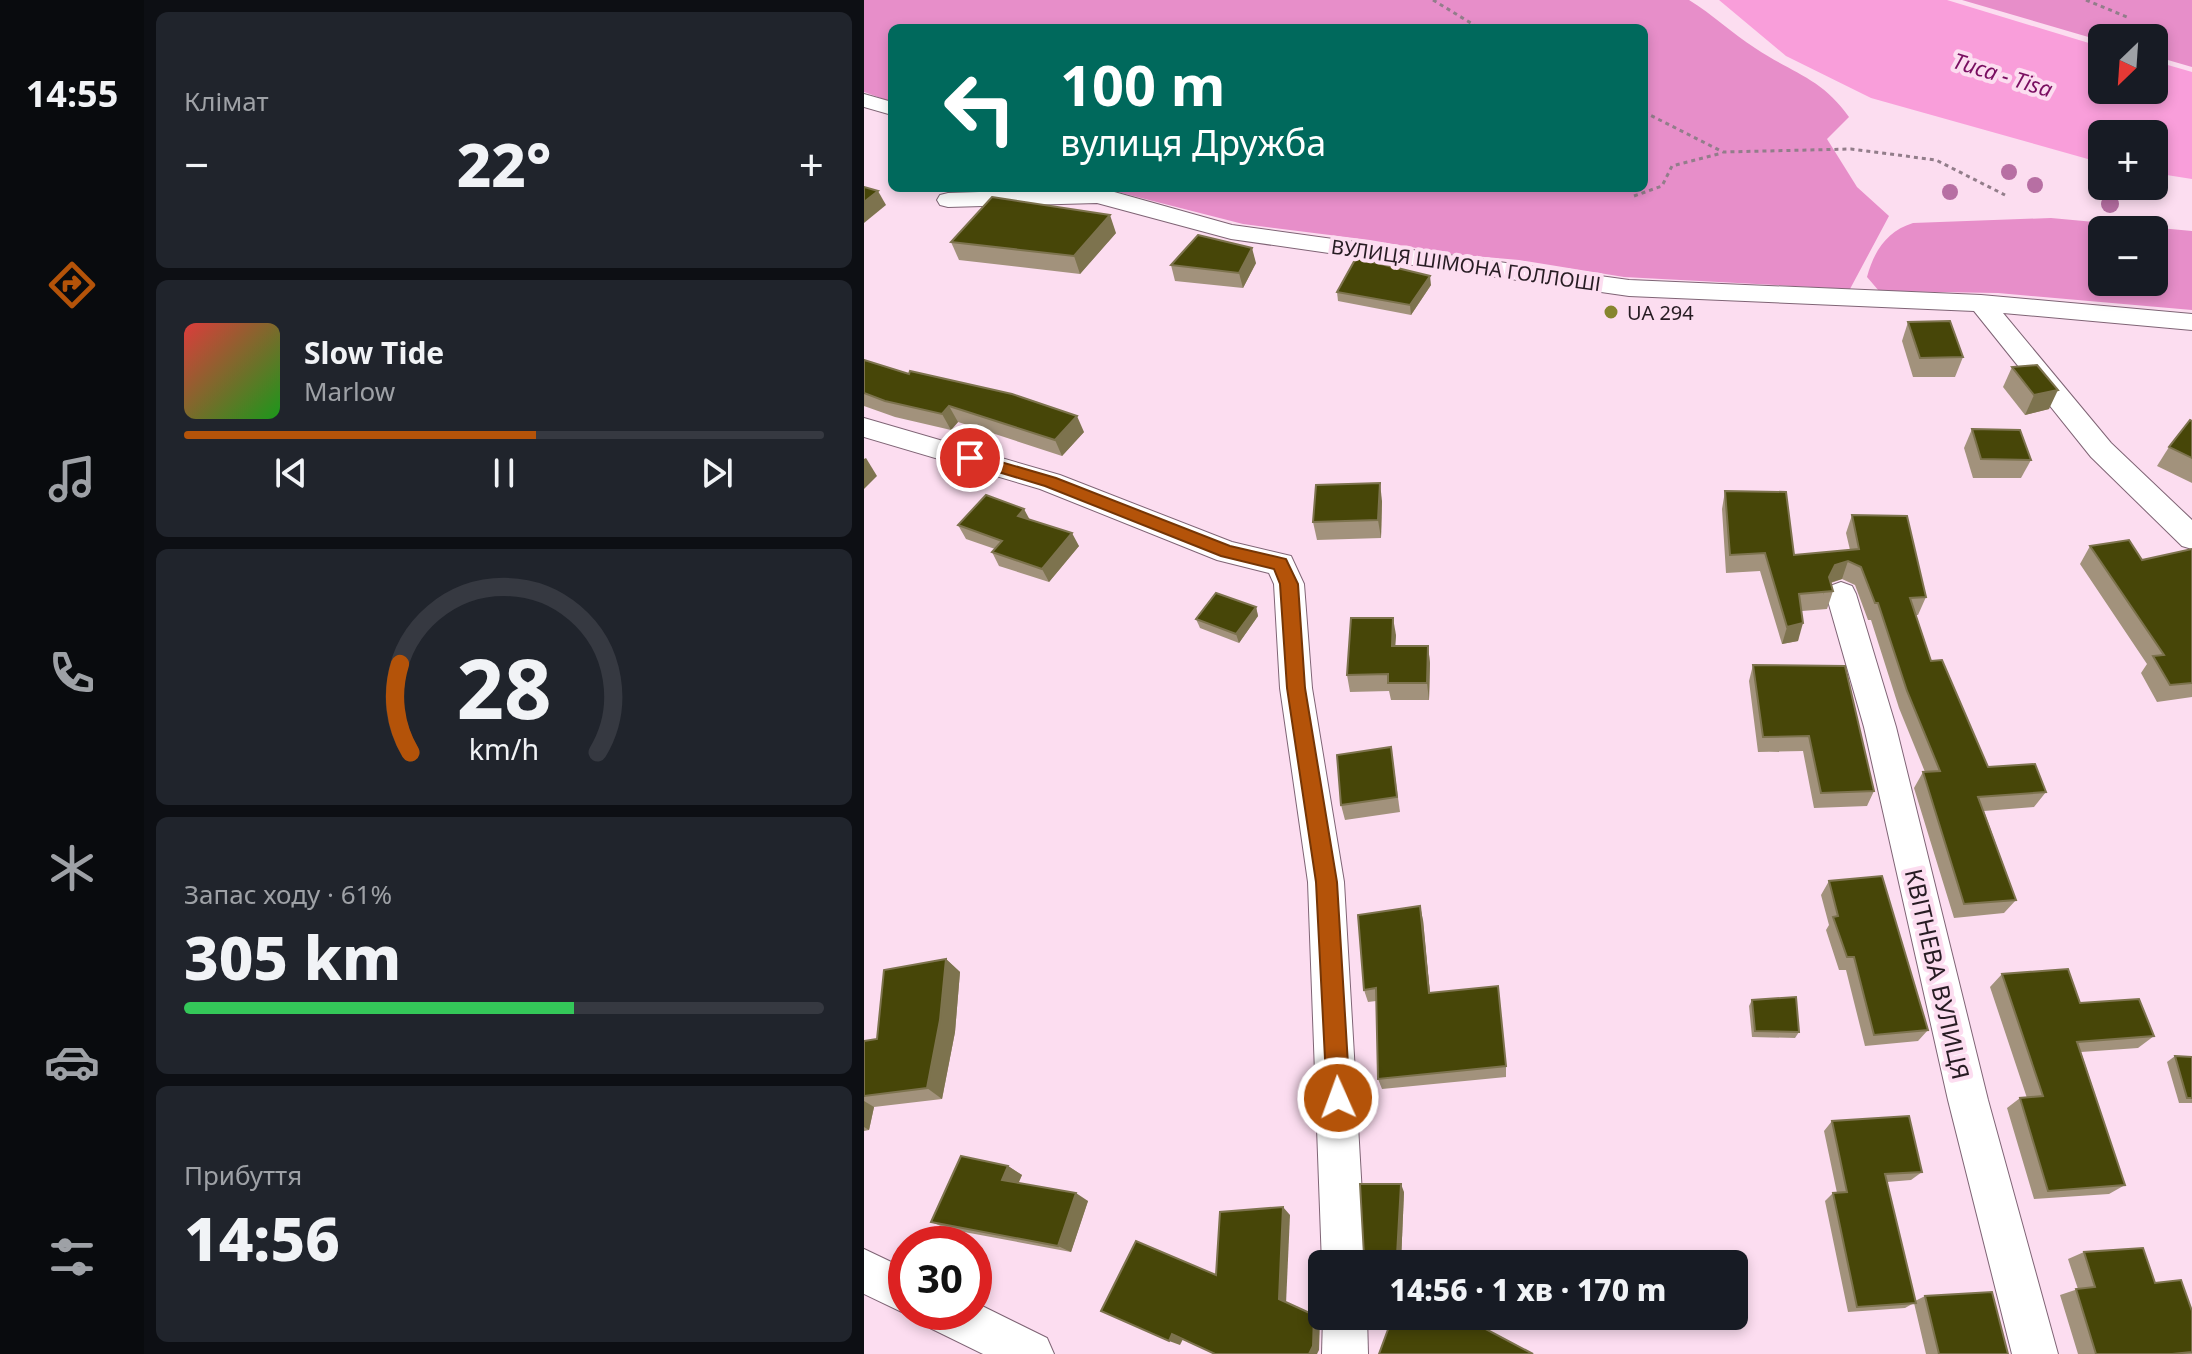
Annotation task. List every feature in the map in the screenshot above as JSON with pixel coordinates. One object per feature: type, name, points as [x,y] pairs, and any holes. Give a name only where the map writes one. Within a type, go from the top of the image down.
[{"type":"street","points":[[864,100],[888,108]]},
{"type":"street","name":"ВУЛИЦЯ ШІМОНА ГОЛЛОШІ","points":[[948,200],[1090,192],[1231,232],[1629,288],[1981,303],[2192,322]]},
{"type":"street","points":[[1981,303],[2101,450],[2192,538]]},
{"type":"street","points":[[864,427],[1050,482],[1227,552],[1280,564],[1289,584],[1296,688],[1326,882],[1343,1250]]},
{"type":"street","name":"КВІТНЕВА ВУЛИЦЯ","points":[[1841,594],[1880,727],[1968,1100],[2035,1354]]},
{"type":"street","points":[[864,1271],[888,1283]]},
{"type":"street","points":[[982,1330],[1031,1354]]},
{"type":"street","points":[[1345,1330],[1345,1354]]},
{"type":"path","points":[[1433,0],[1472,24]]},
{"type":"path","points":[[2086,0],[2127,17]]},
{"type":"path","points":[[1648,114],[1723,152]]},
{"type":"path","points":[[1648,191],[1662,186],[1672,166],[1723,152],[1851,149],[1936,160],[2005,195]]},
{"type":"path","points":[[1634,196],[1645,192]]},
{"type":"shaded area","points":[[864,0],[1689,0],[1755,48],[1817,85],[1839,104],[1849,117],[1827,139],[1857,187],[1889,216],[1850,289],[1624,277],[1243,224],[1118,192],[1648,192],[1648,24],[888,24],[888,101],[864,92]]},
{"type":"shaded area","points":[[1962,0],[2192,0],[2192,67],[2168,60],[2168,24],[2088,24],[2088,37]]},
{"type":"shaded area","points":[[2051,218],[2088,221],[2088,296],[2168,296],[2168,229],[2192,231],[2192,310],[1998,293],[1879,291],[1867,277],[1873,259],[1883,243],[1913,223]]},
{"type":"water","name":"Тиса - Tisa","points":[[1719,0],[1947,0],[2088,43],[2088,104],[2168,104],[2168,65],[2192,72],[2192,179],[2168,175],[2168,120],[2088,120],[2088,159],[1871,98],[1786,56]]},
{"type":"building","points":[[864,187],[878,191],[864,202]]},
{"type":"building","points":[[992,197],[1110,215],[1074,256],[951,242]]},
{"type":"building","points":[[1198,235],[1252,248],[1239,273],[1171,265]]},
{"type":"building","points":[[1356,258],[1430,276],[1410,305],[1337,292]]},
{"type":"building","points":[[1950,321],[1963,357],[1920,358],[1908,322]]},
{"type":"building","points":[[864,360],[909,374],[910,371],[1012,394],[1077,416],[1055,440],[949,406],[942,414],[885,401],[864,393]]},
{"type":"building","points":[[2037,365],[2058,390],[2034,395],[2012,367]]},
{"type":"building","points":[[2192,421],[2192,458],[2169,447]]},
{"type":"building","points":[[1972,429],[2020,430],[2031,460],[1981,459]]},
{"type":"building","points":[[1380,483],[1378,520],[1313,522],[1316,485]]},
{"type":"building","points":[[1725,491],[1786,492],[1794,555],[1859,549],[1852,515],[1907,516],[1926,597],[1910,598],[1931,661],[1942,660],[1988,767],[2035,764],[2046,792],[1978,797],[2016,900],[1964,904],[1923,772],[1940,771],[1907,691],[1878,603],[1875,603],[1861,567],[1848,561],[1835,565],[1829,577],[1833,591],[1799,594],[1803,623],[1787,627],[1765,553],[1730,555]]},
{"type":"building","points":[[986,495],[1024,509],[1018,516],[1072,533],[1042,569],[992,552],[1002,541],[958,525]]},
{"type":"building","points":[[2129,540],[2142,560],[2192,549],[2192,683],[2170,685],[2153,656],[2164,655],[2090,546]]},
{"type":"building","points":[[1216,593],[1256,607],[1236,634],[1196,619]]},
{"type":"building","points":[[1351,618],[1393,618],[1392,646],[1428,646],[1427,683],[1388,683],[1388,674],[1347,675]]},
{"type":"building","points":[[1753,665],[1845,666],[1874,791],[1821,793],[1809,736],[1763,737]]},
{"type":"building","points":[[1391,747],[1397,797],[1341,805],[1337,755]]},
{"type":"building","points":[[1882,876],[1928,1030],[1874,1035],[1854,957],[1847,957],[1833,917],[1838,916],[1829,881]]},
{"type":"building","points":[[1420,906],[1429,993],[1498,986],[1506,1066],[1378,1079],[1376,988],[1364,990],[1358,915]]},
{"type":"building","points":[[946,959],[940,1020],[927,1088],[864,1096],[864,1041],[877,1039],[884,970]]},
{"type":"building","points":[[2068,969],[2080,1003],[2139,999],[2154,1036],[2077,1042],[2125,1185],[2048,1191],[2020,1098],[2043,1096],[2002,974]]},
{"type":"building","points":[[1796,997],[1799,1032],[1755,1031],[1752,1000]]},
{"type":"building","points":[[2175,1056],[2192,1057],[2192,1098],[2187,1098]]},
{"type":"building","points":[[1909,1116],[1922,1172],[1885,1174],[1916,1303],[1857,1307],[1833,1193],[1847,1192],[1832,1121]]},
{"type":"building","points":[[961,1156],[1008,1166],[1002,1180],[1076,1193],[1058,1246],[992,1234],[992,1226],[952,1226],[931,1222]]},
{"type":"building","points":[[1360,1184],[1401,1184],[1397,1250],[1364,1250]]},
{"type":"building","points":[[1283,1207],[1279,1299],[1308,1312],[1308,1330],[1314,1330],[1313,1346],[1309,1354],[1215,1354],[1172,1334],[1169,1341],[1101,1311],[1136,1241],[1216,1275],[1220,1212]]},
{"type":"building","points":[[2143,1248],[2155,1283],[2181,1280],[2192,1311],[2192,1352],[2096,1354],[2076,1289],[2095,1287],[2084,1252]]},
{"type":"building","points":[[1992,1292],[2008,1354],[1939,1354],[1925,1296]]},
{"type":"building","points":[[1388,1330],[1487,1330],[1533,1354],[1379,1354]]},
{"type":"place","name":"UA 294","points":[[1611,312]]},
{"type":"route","points":[[970,458],[1050,482],[1227,552],[1280,564],[1289,584],[1296,688],[1326,882],[1338,1098]]}]
